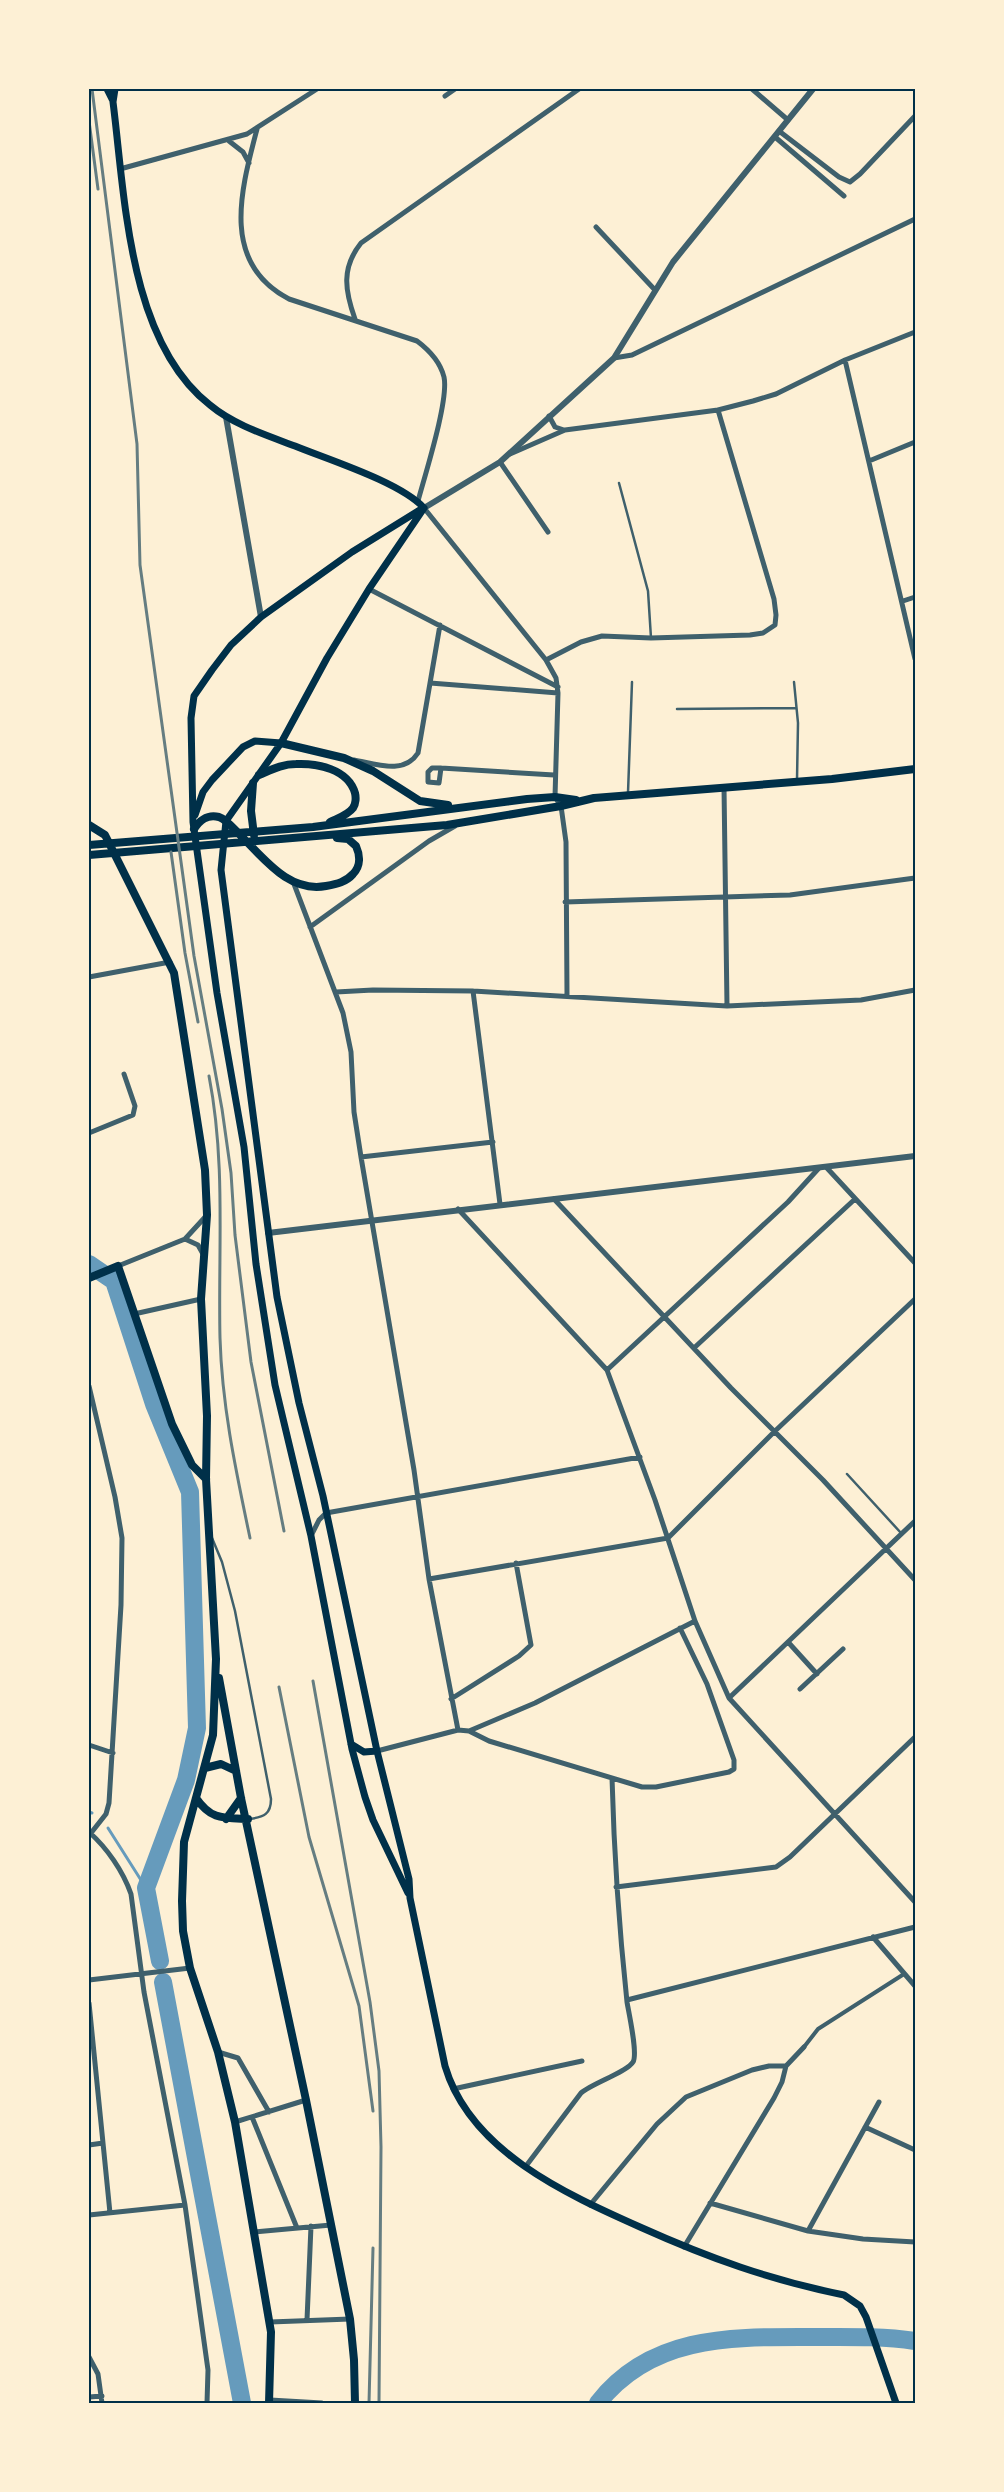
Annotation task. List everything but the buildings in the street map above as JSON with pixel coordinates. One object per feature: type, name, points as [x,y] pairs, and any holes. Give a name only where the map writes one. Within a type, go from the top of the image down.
[{"type":"main road","points":[[111,89],[131,247],[150,315],[164,347],[182,376],[193,390],[226,417],[392,486],[418,501],[424,508]]},
{"type":"main road","points":[[410,1898],[372,1820],[351,1744],[311,1536],[278,1395],[265,1328],[244,1147],[213,967],[193,826],[191,738],[194,696],[232,645],[260,617],[352,552],[424,508]]},
{"type":"main road","points":[[424,508],[368,590],[327,658],[281,743],[226,821],[220,870],[277,1297],[377,1752],[409,1879],[410,1898],[436,2026],[453,2089],[475,2121],[510,2156],[590,2205],[684,2247],[765,2277],[844,2295],[860,2306],[881,2356],[896,2403]]},
{"type":"main road","points":[[193,826],[203,792],[242,747],[255,741],[281,743],[344,758],[373,771],[420,801],[460,807]]},
{"type":"main road","points":[[259,775],[285,765],[298,764],[331,769],[345,777],[353,788],[356,797],[354,807],[346,814],[322,826]]},
{"type":"main road","points":[[89,855],[462,823],[561,806],[581,800],[796,782],[915,769]]},
{"type":"main road","points":[[253,783],[252,827],[260,854]]},
{"type":"main road","points":[[89,845],[313,827],[460,807],[555,797],[581,800]]},
{"type":"main road","points":[[193,826],[200,820],[208,817],[218,817],[226,821],[294,884],[306,888],[337,884],[354,873],[359,866],[359,852],[352,841],[315,836]]},
{"type":"main road","points":[[89,825],[105,835],[170,962],[178,990],[198,1113],[205,1170],[207,1215],[201,1299],[207,1416],[206,1480],[216,1659],[213,1735],[184,1842],[182,1861],[183,1931],[190,1968],[218,2052],[234,2122],[270,2322],[272,2362],[270,2402]]},
{"type":"main road","points":[[94,1276],[115,1268],[134,1314],[172,1424],[192,1465],[206,1480]]},
{"type":"main road","points":[[216,1659],[241,1798],[248,1819],[350,2319],[354,2360],[355,2403]]},
{"type":"main road","points":[[351,1744],[364,1752],[377,1752]]},
{"type":"main road","points":[[204,1768],[221,1764],[236,1771]]},
{"type":"main road","points":[[196,1798],[206,1811],[226,1819],[248,1819]]},
{"type":"main road","points":[[226,1819],[241,1798]]},
{"type":"street","points":[[120,169],[229,141],[257,129],[317,89]]},
{"type":"street","points":[[446,96],[455,89]]},
{"type":"street","points":[[355,319],[348,299],[345,276],[350,260],[361,243],[579,89]]},
{"type":"street","points":[[752,89],[788,120]]},
{"type":"street","points":[[567,995],[566,842],[561,806],[555,797],[554,775],[558,690],[546,660],[424,508],[500,462],[614,358],[655,290],[688,241],[813,89]]},
{"type":"street","points":[[777,134],[845,182],[850,182],[915,116]]},
{"type":"street","points":[[257,129],[240,223],[251,263],[260,276],[275,291],[289,299],[355,319],[417,341],[438,361],[444,378],[444,396],[418,501]]},
{"type":"street","points":[[777,134],[844,196]]},
{"type":"street","points":[[229,141],[243,152],[250,164]]},
{"type":"street","points":[[614,358],[632,355],[915,219]]},
{"type":"street","points":[[596,226],[655,290]]},
{"type":"street","points":[[509,454],[565,430],[718,410],[776,394],[845,360],[915,332]]},
{"type":"street","points":[[845,360],[903,601],[915,659]]},
{"type":"street","points":[[546,660],[591,638],[602,636],[650,638],[750,635],[763,633],[775,624],[774,599],[718,410]]},
{"type":"street","points":[[549,416],[555,427],[565,430]]},
{"type":"street","points":[[226,417],[260,617]]},
{"type":"street","points":[[869,461],[915,442]]},
{"type":"street","points":[[500,462],[548,532]]},
{"type":"street","points":[[368,590],[440,625],[558,690]]},
{"type":"street","points":[[903,601],[915,597]]},
{"type":"street","points":[[344,758],[398,766],[413,760],[418,752],[440,625]]},
{"type":"street","points":[[430,683],[558,690]]},
{"type":"street","points":[[441,768],[554,775]]},
{"type":"street","points":[[724,787],[727,1006]]},
{"type":"street","points":[[310,927],[429,841],[462,823]]},
{"type":"street","points":[[565,902],[821,892],[915,878]]},
{"type":"street","points":[[294,884],[344,1013],[351,1052],[354,1112],[361,1157],[430,1579],[458,1730]]},
{"type":"street","points":[[89,976],[170,962]]},
{"type":"street","points":[[336,992],[373,990],[473,991],[567,995],[727,1006],[861,1000],[915,990]]},
{"type":"street","points":[[473,991],[500,1204]]},
{"type":"street","points":[[89,1133],[133,1115],[135,1106],[124,1074]]},
{"type":"street","points":[[361,1157],[492,1142]]},
{"type":"street","points":[[268,1233],[915,1156]]},
{"type":"street","points":[[826,1167],[915,1263]]},
{"type":"street","points":[[606,1370],[788,1202],[819,1168]]},
{"type":"street","points":[[694,1348],[855,1198]]},
{"type":"street","points":[[554,1199],[915,1580]]},
{"type":"street","points":[[458,1209],[606,1370],[640,1457],[695,1621],[729,1698],[915,1902]]},
{"type":"street","points":[[115,1268],[185,1239],[207,1215]]},
{"type":"street","points":[[185,1239],[198,1245],[203,1254]]},
{"type":"street","points":[[89,1283],[94,1276]]},
{"type":"street","points":[[134,1314],[201,1299]]},
{"type":"street","points":[[430,1579],[668,1538],[774,1432],[915,1299]]},
{"type":"street","points":[[89,1386],[116,1498],[122,1538],[121,1605],[109,1803],[106,1815],[90,1832],[114,1860],[127,1882],[133,1906],[142,1974],[185,2205],[208,2370],[207,2403]]},
{"type":"street","points":[[311,1536],[319,1520],[326,1513],[640,1457]]},
{"type":"street","points":[[729,1698],[915,1521]]},
{"type":"street","points":[[451,1699],[519,1656],[531,1645],[516,1563]]},
{"type":"street","points":[[469,1731],[561,1691],[695,1621]]},
{"type":"street","points":[[377,1752],[458,1730],[469,1731],[489,1741],[642,1787],[656,1787],[727,1773],[734,1769],[734,1760],[717,1710],[680,1628]]},
{"type":"street","points":[[788,1642],[817,1674]]},
{"type":"street","points":[[800,1689],[843,1649]]},
{"type":"street","points":[[616,1887],[771,1869],[790,1857],[915,1737]]},
{"type":"street","points":[[89,1745],[113,1753]]},
{"type":"street","points":[[526,2166],[581,2093],[591,2085],[616,2074],[633,2062],[635,2054],[627,2000],[616,1887],[612,1778]]},
{"type":"street","points":[[627,2000],[915,1927]]},
{"type":"street","points":[[874,1937],[915,1986]]},
{"type":"street","points":[[89,1980],[190,1968]]},
{"type":"street","points":[[684,2247],[774,2098],[782,2082],[786,2066],[818,2029],[904,1974]]},
{"type":"street","points":[[89,2003],[110,2213]]},
{"type":"street","points":[[218,2052],[238,2058],[269,2112]]},
{"type":"street","points":[[453,2089],[582,2061]]},
{"type":"street","points":[[590,2205],[657,2124],[686,2097],[752,2070],[769,2066],[786,2066]]},
{"type":"street","points":[[234,2122],[306,2100]]},
{"type":"street","points":[[808,2231],[880,2102]]},
{"type":"street","points":[[252,2117],[297,2228]]},
{"type":"street","points":[[865,2127],[915,2150]]},
{"type":"street","points":[[89,2145],[102,2143]]},
{"type":"street","points":[[710,2203],[808,2231],[863,2239],[915,2242]]},
{"type":"street","points":[[89,2215],[185,2205]]},
{"type":"street","points":[[254,2232],[331,2225]]},
{"type":"street","points":[[307,2320],[311,2226]]},
{"type":"street","points":[[270,2322],[350,2319]]},
{"type":"street","points":[[89,2357],[98,2374],[102,2403]]},
{"type":"street","points":[[89,2397],[102,2396]]},
{"type":"street","points":[[270,2402],[322,2403]]},
{"type":"lane","points":[[619,483],[648,591],[650,638]]},
{"type":"lane","points":[[628,795],[632,682]]},
{"type":"lane","points":[[794,682],[796,782]]},
{"type":"lane","points":[[677,709],[796,708]]},
{"type":"lane","points":[[847,1474],[902,1534]]},
{"type":"lane","points":[[209,1530],[230,1590],[271,1799],[270,1809],[266,1815],[248,1819]]},
{"type":"waterway","points":[[89,1264],[114,1281],[154,1404],[190,1492],[197,1728],[186,1780],[146,1888],[160,1961]]},
{"type":"waterway","points":[[108,1828],[146,1888]]},
{"type":"waterway","points":[[163,1982],[242,2403]]},
{"type":"waterway","points":[[598,2403],[619,2380],[643,2364],[669,2352],[696,2344],[724,2340],[783,2337],[864,2337],[915,2341]]},
{"type":"railway","points":[[92,89],[137,444],[140,565],[194,956],[222,1109],[231,1173],[235,1235],[251,1362],[284,1531]]},
{"type":"railway","points":[[89,121],[98,189]]},
{"type":"railway","points":[[171,852],[185,953],[198,1022]]},
{"type":"railway","points":[[209,1076],[218,1141],[221,1364],[230,1439],[250,1538]]},
{"type":"railway","points":[[313,1681],[370,2002],[379,2071],[381,2147],[379,2403]]},
{"type":"railway","points":[[279,1687],[309,1837],[359,2006],[373,2111]]},
{"type":"railway","points":[[369,2403],[373,2248]]}]
